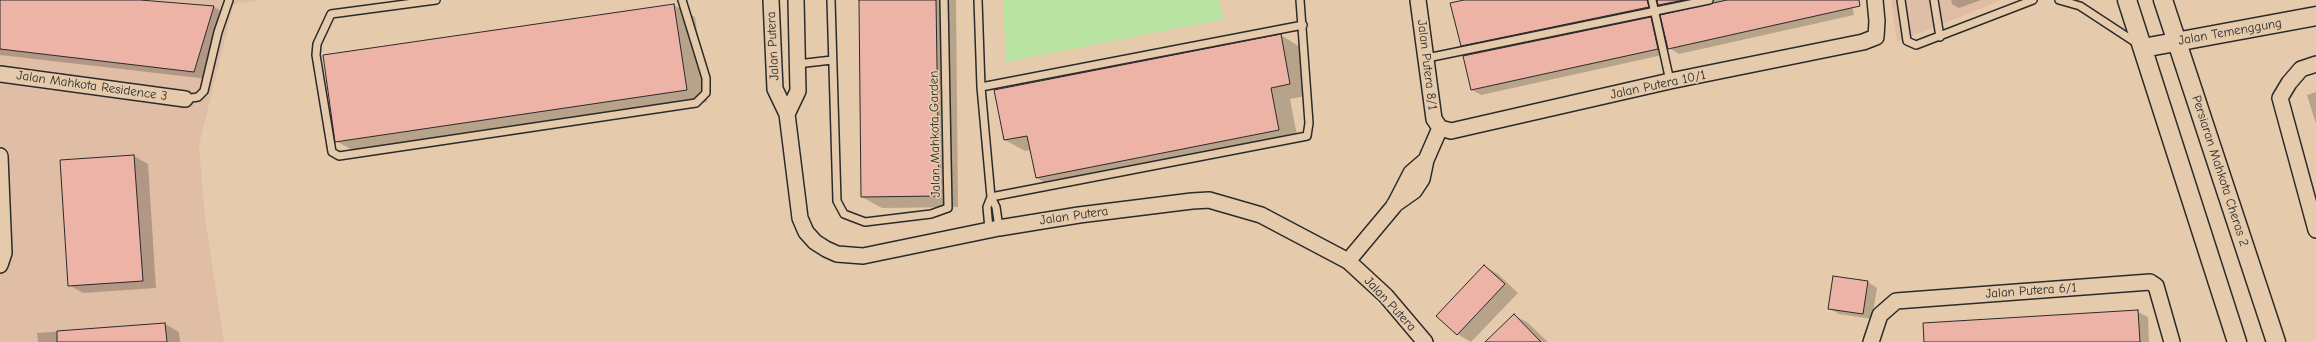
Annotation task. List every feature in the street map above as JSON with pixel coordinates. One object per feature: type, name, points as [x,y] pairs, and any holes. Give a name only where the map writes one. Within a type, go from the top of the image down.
[{"type":"street","name":"Jalan Putera","points":[[771,0],[775,89],[787,114],[800,218],[811,237],[837,254],[863,256],[994,228],[1094,213],[1209,200],[1261,215],[1348,261],[1386,296],[1425,342]]},
{"type":"street","name":"Jalan Putera","points":[[787,114],[798,91],[796,0]]},
{"type":"street","name":"Jalan Putera 8/1","points":[[1418,0],[1427,58],[1434,120],[1440,128]]},
{"type":"street","name":"Jalan Putera 10/1","points":[[1440,128],[1451,131],[1670,81],[1863,42],[1876,37],[1877,21],[1875,0]]},
{"type":"street","points":[[2127,0],[2237,342]]},
{"type":"street","name":"Persiaran Mahkota Cheras 2","points":[[2163,0],[2276,342]]},
{"type":"street","name":"Jalan Temenggung","points":[[2143,48],[2316,16]]},
{"type":"street","points":[[2316,64],[2301,69],[2289,83],[2280,98],[2316,230]]},
{"type":"street","name":"Jalan Mahkota Residence 3","points":[[0,74],[185,99]]},
{"type":"street","points":[[1348,261],[1394,206],[1411,173],[1426,160],[1440,128]]},
{"type":"street","points":[[0,156],[4,253],[0,265]]},
{"type":"street","name":"Jalan Putera 6/1","points":[[1872,342],[1880,315],[1896,301],[2150,282],[2156,286],[2172,342]]},
{"type":"lane","points":[[185,99],[198,97],[204,90],[218,32],[229,0]]},
{"type":"lane","points":[[436,0],[331,14],[317,44],[316,54],[332,152],[340,156],[696,103],[706,93],[706,78],[682,0]]},
{"type":"lane","name":"Jalan Mahkota Garden","points":[[831,0],[837,201],[844,214],[865,222],[931,214],[948,208],[944,0]]},
{"type":"lane","points":[[978,0],[981,87],[991,197],[996,207],[994,228]]},
{"type":"lane","points":[[991,197],[1308,136],[1309,123],[1300,0]]},
{"type":"lane","points":[[1652,0],[1670,81]]},
{"type":"lane","points":[[1427,58],[1709,0]]},
{"type":"lane","points":[[1901,0],[1907,41],[1916,45],[2033,0]]},
{"type":"lane","points":[[1934,0],[1940,37]]},
{"type":"lane","points":[[2059,0],[2080,6],[2143,48]]},
{"type":"lane","points":[[981,87],[1303,25]]},
{"type":"lane","points":[[797,64],[832,60]]},
{"type":"shaded area","points":[[0,0],[262,0],[234,4],[199,145],[205,218],[224,342],[0,342]]},
{"type":"shaded area","points":[[1891,0],[2002,0],[1897,42]]},
{"type":"green space","points":[[1003,0],[1219,0],[1224,19],[1006,62]]},
{"type":"building","points":[[0,0],[140,0],[214,6],[194,72],[0,49]]},
{"type":"building","points":[[859,0],[936,0],[939,196],[861,197]]},
{"type":"building","points":[[1464,0],[1647,0],[1649,7],[1461,46],[1450,3]]},
{"type":"building","points":[[1657,0],[1684,0],[1658,5]]},
{"type":"building","points":[[1727,0],[1859,0],[1860,6],[1668,49],[1660,15]]},
{"type":"building","points":[[674,4],[687,90],[335,142],[323,55]]},
{"type":"building","points":[[1651,17],[1658,49],[1471,90],[1463,56]]},
{"type":"building","points":[[1281,34],[1290,84],[1271,88],[1279,130],[1036,178],[1027,136],[1004,140],[994,90]]},
{"type":"building","points":[[134,155],[143,281],[68,286],[60,160]]},
{"type":"building","points":[[1484,265],[1505,284],[1457,335],[1436,316]]},
{"type":"building","points":[[1833,276],[1868,281],[1863,314],[1828,309]]},
{"type":"building","points":[[2138,310],[2140,342],[1924,342],[1923,323]]},
{"type":"building","points":[[1514,314],[1541,342],[1485,342]]},
{"type":"building","points":[[165,323],[167,342],[57,342],[57,331]]}]
